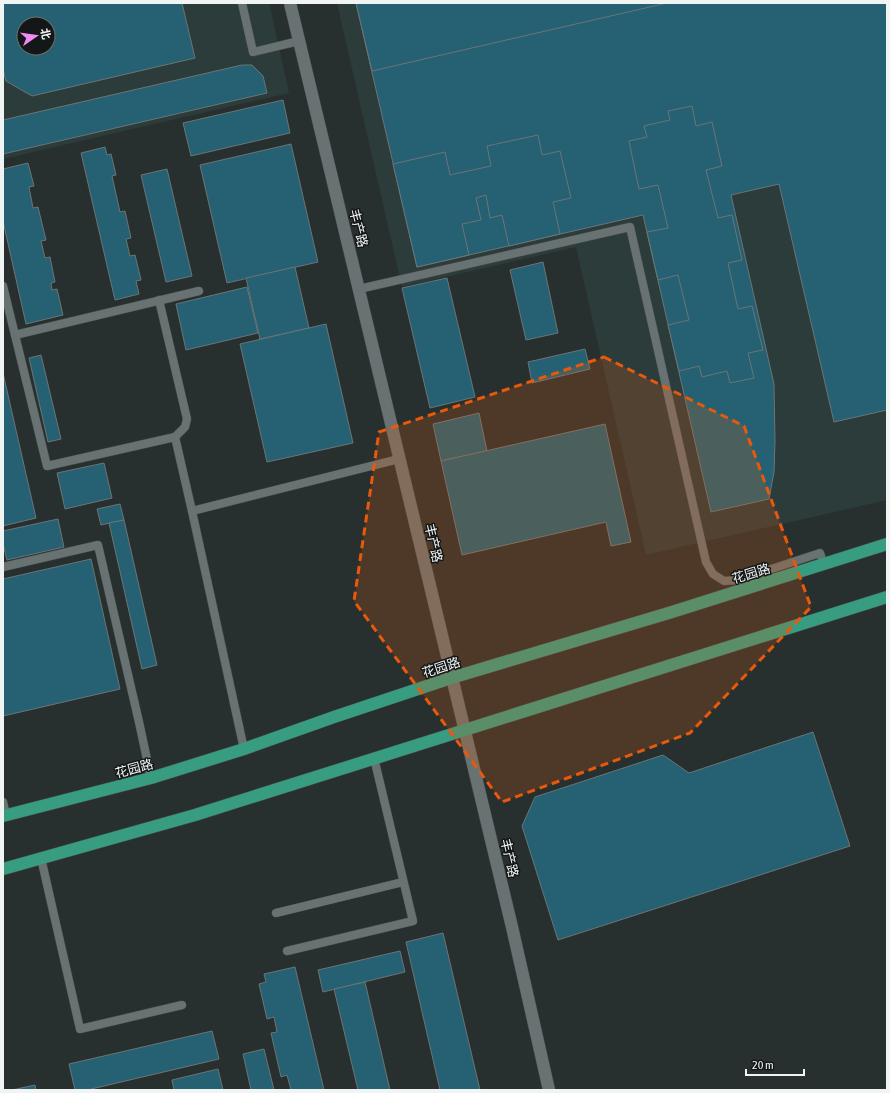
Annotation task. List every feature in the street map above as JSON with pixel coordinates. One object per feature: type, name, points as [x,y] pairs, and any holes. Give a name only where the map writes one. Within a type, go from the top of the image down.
[{"type":"main road","name":"花园路","points":[[5,815],[151,778],[244,749],[451,678],[672,612],[887,544]]},
{"type":"main road","points":[[3,869],[195,815],[887,596]]},
{"type":"street","name":"丰产路","points":[[290,3],[512,927],[549,1090]]},
{"type":"lane","points":[[242,3],[253,52],[299,41]]},
{"type":"lane","points":[[359,289],[630,227],[706,562],[713,574],[724,581],[738,580],[820,553],[824,565]]},
{"type":"lane","points":[[3,286],[47,466],[175,437],[185,427],[187,419],[159,300]]},
{"type":"lane","points":[[15,335],[199,291]]},
{"type":"lane","points":[[175,437],[244,749]]},
{"type":"lane","points":[[192,511],[399,459]]},
{"type":"lane","points":[[3,567],[98,545],[151,778]]},
{"type":"lane","points":[[288,951],[413,921],[374,758]]},
{"type":"lane","points":[[3,802],[5,815]]},
{"type":"lane","points":[[40,858],[80,1029],[182,1005]]},
{"type":"lane","points":[[276,913],[403,882]]},
{"type":"highlighted area","points":[[604,357],[744,426],[811,607],[690,733],[502,802],[354,601],[379,432]]},
{"type":"shaded area","points":[[3,3],[269,3],[289,93],[3,159]]},
{"type":"shaded area","points":[[337,3],[887,3],[887,500],[646,555],[576,247],[402,287]]},
{"type":"building","points":[[3,3],[182,3],[195,58],[32,96],[6,81],[3,69]]},
{"type":"building","points":[[356,3],[887,3],[887,410],[834,422],[779,184],[731,195],[774,384],[774,472],[769,499],[711,512],[643,215],[417,267]]},
{"type":"building","points":[[356,3],[667,3],[372,71]]},
{"type":"building","points":[[242,65],[252,65],[263,76],[267,93],[3,154],[3,120]]},
{"type":"building","points":[[283,100],[290,133],[191,156],[183,123]]},
{"type":"building","points":[[692,106],[696,126],[712,122],[722,166],[706,170],[718,218],[732,215],[742,260],[728,263],[738,309],[752,306],[763,350],[748,353],[754,378],[730,383],[727,371],[702,377],[699,366],[679,371],[668,325],[689,320],[678,275],[658,280],[647,232],[668,228],[658,185],[639,189],[629,141],[647,137],[644,126],[670,120],[668,111]]},
{"type":"building","points":[[538,135],[542,155],[560,151],[571,198],[553,202],[560,234],[509,246],[502,215],[490,218],[486,195],[476,198],[481,220],[462,224],[469,255],[417,267],[393,164],[445,152],[450,175],[491,166],[487,146]]},
{"type":"building","points":[[291,144],[318,262],[227,283],[200,165]]},
{"type":"building","points":[[105,147],[107,155],[111,154],[116,175],[112,176],[120,212],[125,211],[131,238],[126,239],[130,256],[135,255],[141,280],[136,281],[139,294],[115,300],[81,153]]},
{"type":"building","points":[[28,163],[34,186],[29,187],[33,208],[38,207],[46,240],[41,241],[45,258],[50,257],[55,282],[51,283],[52,290],[57,289],[63,315],[26,324],[3,221],[3,169]]},
{"type":"building","points":[[167,169],[192,276],[166,282],[141,175]]},
{"type":"building","points":[[543,262],[558,333],[526,340],[510,270]]},
{"type":"building","points":[[295,267],[309,328],[260,339],[246,278]]},
{"type":"building","points":[[447,278],[475,397],[430,408],[402,288]]},
{"type":"building","points":[[247,287],[258,333],[186,350],[176,304]]},
{"type":"building","points":[[326,324],[353,443],[267,462],[240,344]]},
{"type":"building","points":[[585,349],[590,369],[532,383],[528,362]]},
{"type":"building","points":[[41,355],[61,439],[48,442],[29,358]]},
{"type":"building","points":[[3,373],[36,518],[3,526]]},
{"type":"building","points":[[479,413],[487,451],[441,461],[433,424]]},
{"type":"building","points":[[605,424],[631,542],[611,546],[606,522],[462,555],[441,461]]},
{"type":"building","points":[[104,463],[112,498],[65,509],[57,473]]},
{"type":"building","points":[[120,504],[124,520],[101,525],[97,509]]},
{"type":"building","points":[[58,519],[64,547],[7,560],[3,544],[3,531]]},
{"type":"building","points":[[124,520],[157,665],[142,669],[109,523]]},
{"type":"building","points":[[91,559],[120,689],[3,716],[3,579]]},
{"type":"building","points":[[813,732],[850,846],[558,940],[522,826],[535,797],[663,755],[689,773]]},
{"type":"building","points":[[443,933],[480,1090],[440,1090],[406,942]]},
{"type":"building","points":[[400,951],[405,972],[323,992],[318,970]]},
{"type":"building","points":[[295,967],[324,1090],[291,1090],[287,1075],[281,1077],[271,1033],[277,1032],[274,1017],[267,1019],[259,984],[266,982],[264,974]]},
{"type":"building","points":[[365,982],[390,1090],[358,1090],[334,989]]},
{"type":"building","points":[[212,1031],[219,1059],[87,1090],[75,1090],[69,1064]]},
{"type":"building","points":[[264,1049],[274,1090],[251,1090],[243,1054]]},
{"type":"building","points":[[218,1069],[223,1090],[174,1090],[172,1080]]},
{"type":"building","points":[[35,1085],[36,1090],[12,1090]]}]
